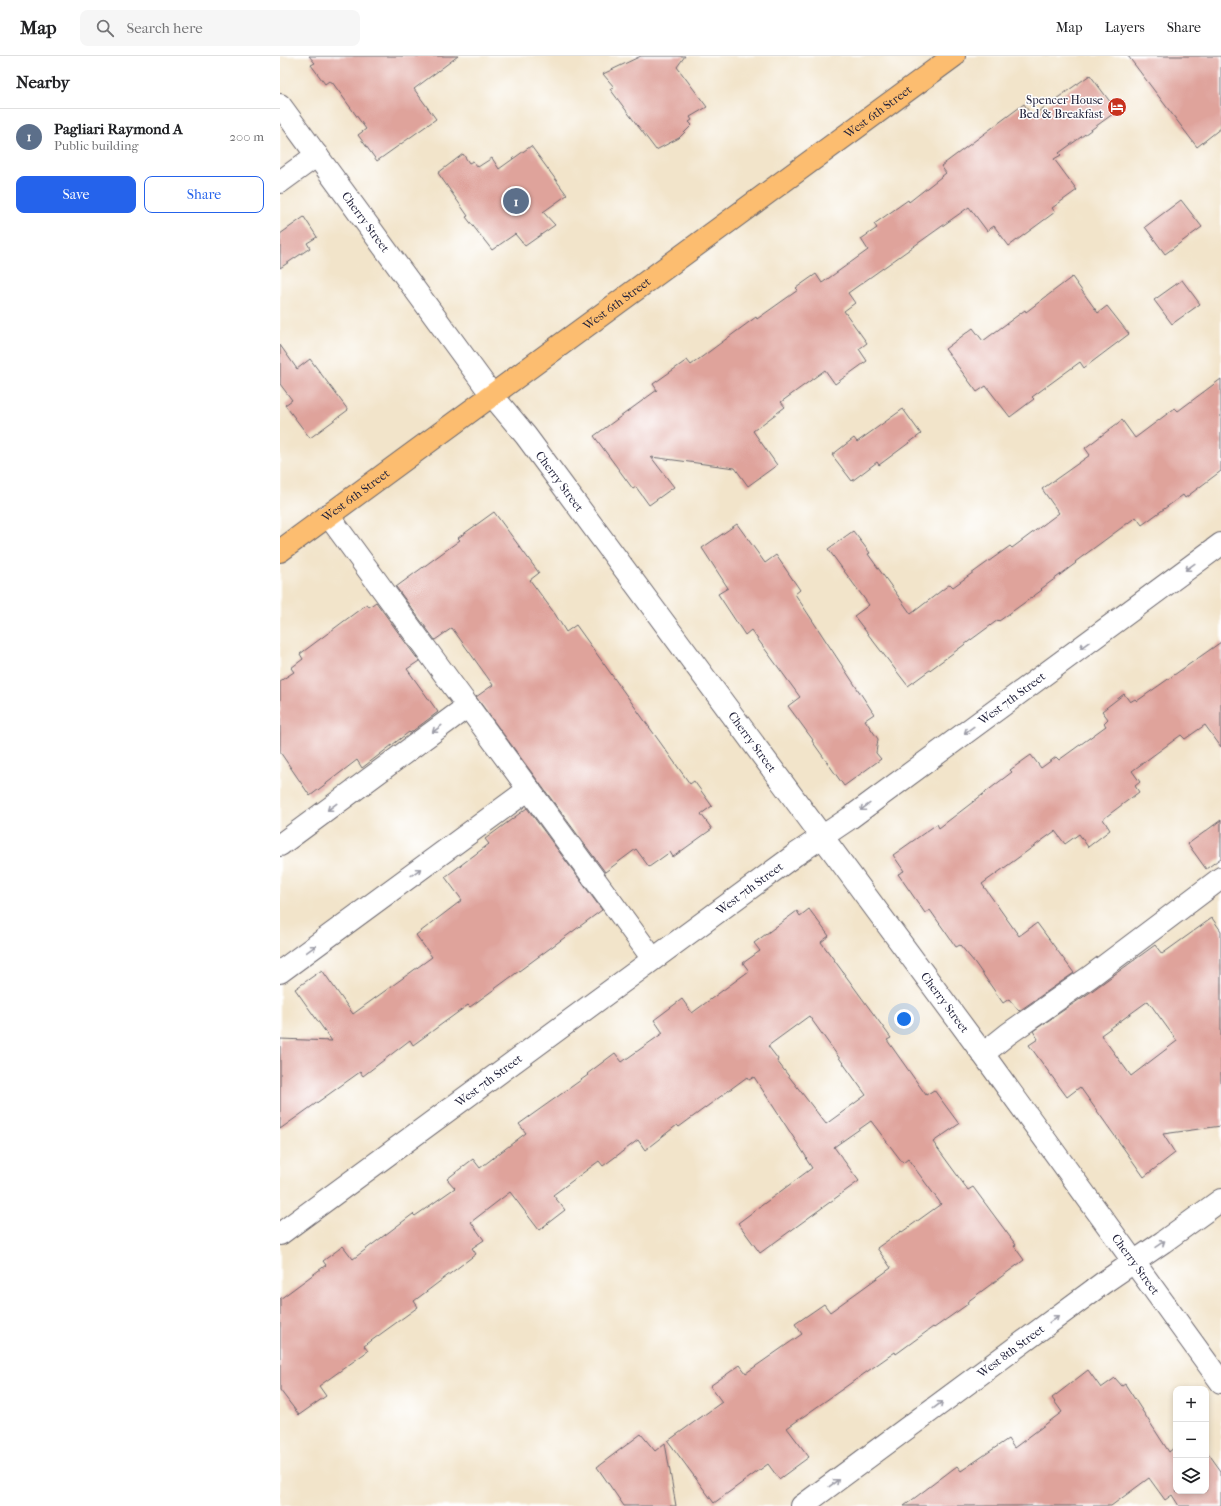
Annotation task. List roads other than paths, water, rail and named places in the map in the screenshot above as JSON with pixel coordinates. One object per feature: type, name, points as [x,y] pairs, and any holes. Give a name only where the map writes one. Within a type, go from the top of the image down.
[{"type":"main road","name":"West 6th Street","points":[[280,551],[954,56]]},
{"type":"street","name":"Cherry Street","points":[[280,105],[492,395],[526,436],[983,1054],[1221,1382]]},
{"type":"street","points":[[280,182],[317,155]]},
{"type":"street","points":[[328,515],[653,959]]},
{"type":"street","name":"West 7th Street","points":[[280,1234],[795,855],[850,818],[1221,544]]},
{"type":"street","points":[[280,845],[468,706]]},
{"type":"street","points":[[280,972],[529,789]]},
{"type":"street","points":[[983,1054],[1008,1034],[1091,976],[1221,878]]},
{"type":"street","name":"West 8th Street","points":[[802,1506],[1103,1282],[1163,1242],[1221,1200]]},
{"type":"place","name":"Spencer House Bed & Breakfast","points":[[1117,107]]},
{"type":"place","name":"Pagliari Raymond A","points":[[516,201]]}]
